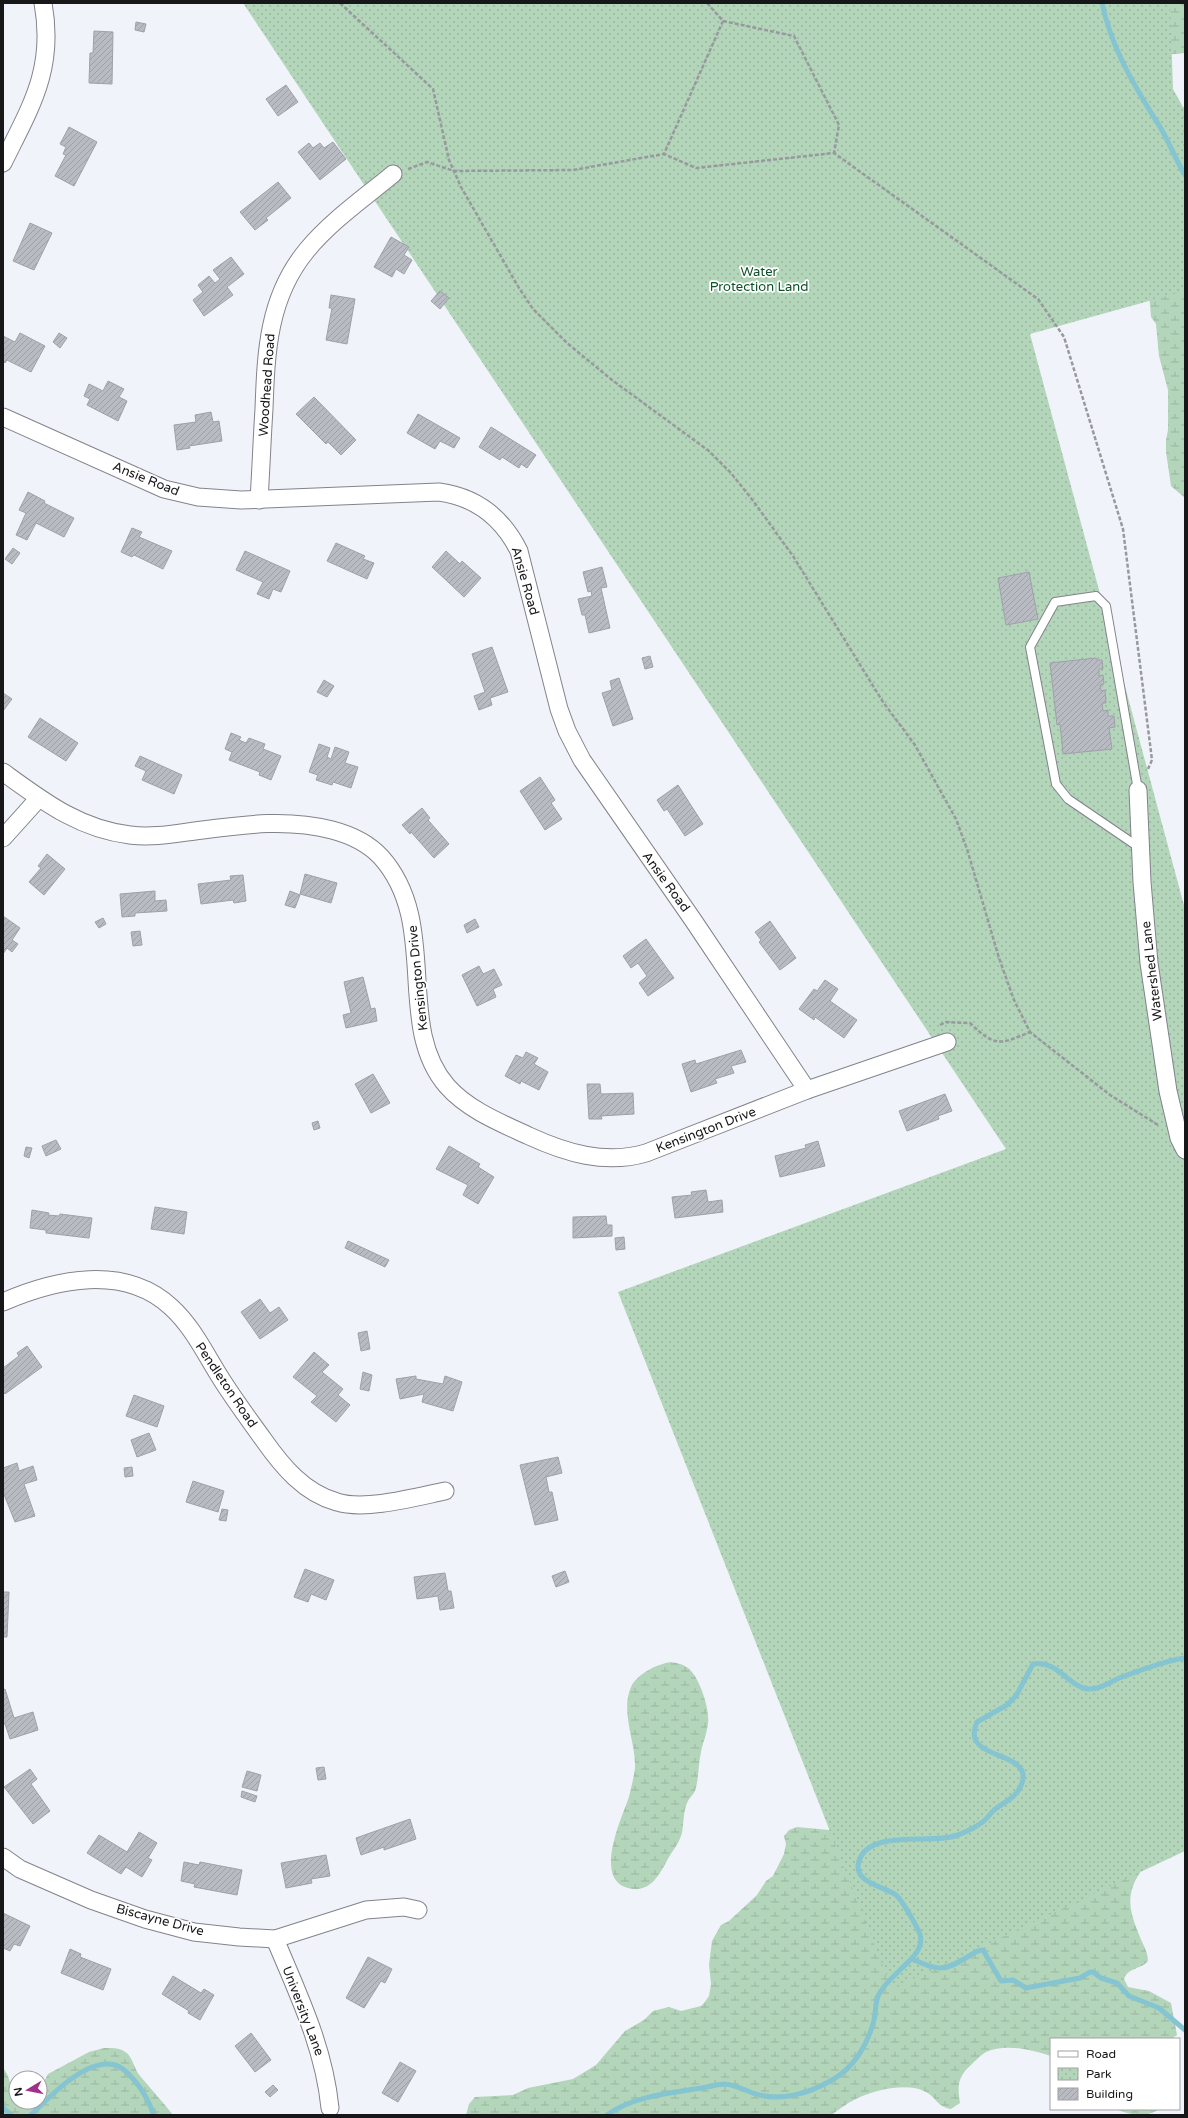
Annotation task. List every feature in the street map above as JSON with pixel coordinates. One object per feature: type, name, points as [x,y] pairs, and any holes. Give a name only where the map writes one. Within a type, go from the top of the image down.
[{"type":"street","points":[[3,163],[31,106],[43,72],[47,36],[43,3]]},
{"type":"street","name":"Woodhead Road","points":[[259,500],[267,346],[278,302],[287,282],[307,250],[328,228],[393,174]]},
{"type":"street","name":"Ansie Road","points":[[3,417],[164,489],[211,499],[259,500],[439,492],[469,500],[495,517],[509,533],[518,551],[559,709],[579,755],[645,853],[693,920],[807,1090]]},
{"type":"street","name":"Kensington Drive","points":[[3,772],[39,798],[76,821],[92,827],[129,835],[158,835],[237,826],[287,823],[312,825],[360,840],[380,856],[389,867],[406,900],[414,936],[421,1025],[430,1054],[440,1077],[459,1097],[472,1106],[542,1142],[593,1158],[632,1157],[653,1151],[807,1090],[947,1042]]},
{"type":"street","name":"Watershed Lane","points":[[1138,790],[1140,848],[1149,963],[1168,1091],[1182,1144]]},
{"type":"street","points":[[3,838],[39,798]]},
{"type":"street","name":"Pendleton Road","points":[[3,1302],[42,1287],[79,1280],[117,1281],[154,1294],[178,1314],[192,1332],[229,1392],[277,1458],[290,1475],[307,1487],[329,1499],[346,1504],[393,1501],[445,1491]]},
{"type":"street","name":"Biscayne Drive","points":[[3,1857],[27,1872],[91,1900],[145,1919],[194,1932],[275,1939],[366,1910],[404,1907],[418,1910]]},
{"type":"street","name":"University Lane","points":[[275,1939],[320,2050],[326,2075],[330,2108]]},
{"type":"lane","points":[[1138,790],[1106,606],[1096,596],[1055,602],[1030,647],[1056,784],[1068,799],[1140,848]]},
{"type":"path","points":[[340,3],[432,90],[444,138],[454,171],[461,187],[519,288],[533,309],[567,343],[612,380],[709,451],[745,491],[792,556],[883,702],[915,745],[956,819],[968,849],[999,958],[1014,1000],[1030,1032],[1110,1096],[1182,1144]]},
{"type":"path","points":[[707,3],[723,21],[794,36],[839,125],[834,153]]},
{"type":"path","points":[[664,154],[723,21]]},
{"type":"path","points":[[393,174],[427,162],[454,171],[573,170],[664,154],[696,168],[834,153],[1038,299],[1064,338],[1123,529],[1152,760],[1138,790]]},
{"type":"path","points":[[939,1026],[946,1022],[970,1023],[987,1040],[1005,1043],[1030,1032]]},
{"type":"green space","name":"Water Protection Land","points":[[243,3],[1170,3],[1173,89],[1183,107],[1183,146],[1185,152],[1185,291],[1030,334],[1185,909],[1185,1851],[892,1989],[618,1292],[1006,1149]]},
{"type":"green space","points":[[989,3],[1185,3],[1185,53],[1153,56],[1174,107],[1185,107],[1185,498],[1171,486],[1166,452],[1168,430],[1168,390],[1159,356],[1156,324],[1151,317],[1149,292]]},
{"type":"green space","points":[[671,1662],[686,1667],[692,1672],[700,1685],[707,1710],[707,1727],[700,1757],[695,1791],[686,1805],[682,1833],[679,1840],[656,1879],[646,1887],[633,1889],[620,1884],[613,1875],[611,1863],[612,1849],[629,1797],[635,1768],[635,1758],[627,1707],[628,1697],[631,1687],[638,1678],[654,1667]]},
{"type":"green space","points":[[797,1827],[829,1830],[837,1827],[1141,1871],[1132,1888],[1130,1904],[1131,1912],[1148,1961],[1142,1966],[1128,1973],[1124,1979],[1128,1987],[1149,1991],[1171,2003],[1177,2035],[1172,2038],[1050,2038],[1050,2056],[1019,2048],[994,2049],[986,2052],[967,2068],[961,2077],[959,2086],[960,2103],[951,2109],[939,2104],[930,2094],[926,2092],[919,2089],[902,2087],[875,2092],[860,2097],[831,2115],[466,2115],[469,2104],[475,2097],[513,2095],[528,2088],[573,2079],[596,2065],[625,2031],[644,2020],[653,2011],[669,2007],[681,2011],[701,2006],[709,1996],[711,1984],[709,1965],[712,1941],[721,1925],[729,1921],[757,1895],[766,1881],[773,1876],[784,1854],[786,1844],[784,1836],[789,1830]]},
{"type":"green space","points":[[104,2048],[113,2048],[119,2049],[128,2054],[140,2076],[173,2115],[3,2115],[3,2067],[8,2076],[8,2110],[48,2110],[48,2074],[89,2052]]},
{"type":"green space","points":[[1118,2110],[1157,2110],[1144,2115],[1126,2113]]},
{"type":"building","points":[[136,22],[146,24],[144,32],[135,30]]},
{"type":"building","points":[[94,31],[113,32],[112,84],[89,83],[90,53],[93,53]]},
{"type":"building","points":[[286,85],[298,102],[278,116],[266,99]]},
{"type":"building","points":[[69,127],[97,142],[74,186],[55,176],[66,155],[63,154],[66,147],[60,144]]},
{"type":"building","points":[[333,142],[346,159],[320,180],[298,152],[309,143],[313,148],[320,143],[324,148]]},
{"type":"building","points":[[278,182],[291,198],[266,218],[268,220],[255,230],[240,212]]},
{"type":"building","points":[[30,223],[52,233],[34,270],[13,261]]},
{"type":"building","points":[[391,237],[409,247],[404,255],[412,260],[404,274],[396,269],[392,277],[374,267]]},
{"type":"building","points":[[231,257],[244,274],[227,287],[233,295],[204,316],[193,300],[203,292],[198,285],[209,276],[215,283],[220,279],[213,270]]},
{"type":"building","points":[[440,291],[449,298],[440,309],[431,301]]},
{"type":"building","points":[[331,295],[355,299],[347,344],[326,340],[332,308],[329,308]]},
{"type":"building","points":[[20,333],[45,346],[31,372],[7,360],[5,363],[3,361],[3,336],[15,342]]},
{"type":"building","points":[[59,333],[67,338],[60,348],[53,342]]},
{"type":"building","points":[[108,381],[124,389],[119,397],[127,401],[118,421],[87,405],[90,399],[84,396],[89,384],[103,391]]},
{"type":"building","points":[[314,397],[356,440],[341,455],[328,442],[326,444],[296,414]]},
{"type":"building","points":[[211,412],[213,422],[219,421],[222,441],[189,446],[190,448],[177,450],[174,425],[196,422],[195,415]]},
{"type":"building","points":[[418,414],[460,438],[454,448],[440,441],[435,449],[407,433]]},
{"type":"building","points":[[491,427],[536,455],[527,468],[521,464],[519,468],[502,457],[500,460],[479,447]]},
{"type":"building","points":[[28,492],[45,501],[44,503],[74,518],[64,537],[36,523],[27,540],[16,535],[26,513],[19,510]]},
{"type":"building","points":[[132,528],[142,532],[139,537],[172,551],[163,569],[134,555],[132,557],[121,552]]},
{"type":"building","points":[[336,543],[365,556],[363,559],[374,563],[367,579],[327,561]]},
{"type":"building","points":[[13,548],[20,553],[12,564],[5,559]]},
{"type":"building","points":[[245,551],[290,571],[281,592],[273,589],[269,599],[257,594],[263,582],[236,570]]},
{"type":"building","points":[[446,551],[460,564],[462,561],[481,578],[464,597],[432,567]]},
{"type":"building","points":[[602,567],[607,587],[601,588],[610,628],[589,633],[585,615],[582,615],[578,599],[592,596],[591,591],[588,592],[583,572]]},
{"type":"building","points":[[1029,572],[1038,619],[1006,625],[998,578]]},
{"type":"building","points":[[492,647],[508,692],[490,698],[492,705],[479,710],[474,696],[485,692],[472,654]]},
{"type":"building","points":[[650,656],[653,667],[645,669],[642,658]]},
{"type":"building","points":[[1096,658],[1097,660],[1102,660],[1103,669],[1099,669],[1099,676],[1103,675],[1104,684],[1100,685],[1101,691],[1105,690],[1106,703],[1102,703],[1103,711],[1108,710],[1108,716],[1114,716],[1115,727],[1109,728],[1112,749],[1063,754],[1060,724],[1057,725],[1050,663]]},
{"type":"building","points":[[619,678],[633,719],[613,726],[602,693],[612,690],[610,681]]},
{"type":"building","points":[[324,680],[334,686],[327,697],[317,692]]},
{"type":"building","points":[[3,693],[12,699],[3,711]]},
{"type":"building","points":[[40,718],[78,743],[66,761],[28,737]]},
{"type":"building","points":[[231,733],[241,737],[239,740],[246,743],[249,738],[265,744],[263,749],[281,756],[271,780],[259,775],[260,772],[229,760],[232,752],[225,749]]},
{"type":"building","points":[[319,744],[330,748],[327,757],[331,759],[335,747],[349,752],[345,763],[358,767],[351,788],[333,782],[332,785],[316,780],[318,775],[309,772]]},
{"type":"building","points":[[140,756],[182,775],[174,794],[142,780],[146,771],[135,766]]},
{"type":"building","points":[[540,777],[555,800],[551,803],[562,819],[545,830],[520,791]]},
{"type":"building","points":[[678,785],[703,824],[685,836],[667,809],[664,811],[657,800]]},
{"type":"building","points":[[422,808],[430,818],[428,820],[449,844],[434,858],[411,832],[410,834],[402,825]]},
{"type":"building","points":[[47,854],[65,869],[44,895],[29,882],[41,868],[38,866]]},
{"type":"building","points":[[305,874],[337,883],[331,903],[300,894]]},
{"type":"building","points":[[243,875],[246,901],[234,903],[233,900],[201,904],[198,884],[231,880],[230,876]]},
{"type":"building","points":[[155,891],[155,901],[166,900],[167,911],[135,913],[135,916],[122,917],[120,894]]},
{"type":"building","points":[[290,891],[300,895],[295,908],[285,905]]},
{"type":"building","points":[[3,916],[20,928],[12,940],[18,944],[12,952],[7,948],[3,954]]},
{"type":"building","points":[[103,918],[106,924],[99,928],[95,922]]},
{"type":"building","points":[[475,919],[479,927],[467,933],[464,925]]},
{"type":"building","points":[[770,921],[796,958],[780,970],[759,942],[761,940],[755,932]]},
{"type":"building","points":[[140,931],[142,945],[133,946],[131,932]]},
{"type":"building","points":[[646,939],[674,978],[648,996],[639,983],[647,976],[638,963],[631,968],[623,956]]},
{"type":"building","points":[[479,966],[483,974],[494,969],[502,985],[493,989],[496,997],[477,1006],[462,975]]},
{"type":"building","points":[[363,977],[371,1009],[375,1008],[377,1021],[346,1028],[343,1015],[351,1013],[344,982]]},
{"type":"building","points":[[825,980],[838,989],[830,1001],[857,1020],[844,1038],[815,1017],[814,1020],[799,1009],[814,989],[817,991]]},
{"type":"building","points":[[741,1050],[746,1062],[731,1066],[734,1073],[715,1079],[717,1083],[691,1092],[682,1064],[695,1060],[696,1064]]},
{"type":"building","points":[[526,1052],[538,1058],[534,1064],[548,1072],[539,1090],[521,1081],[520,1084],[505,1076],[516,1055],[523,1058]]},
{"type":"building","points":[[373,1074],[390,1103],[371,1113],[355,1084]]},
{"type":"building","points":[[587,1084],[600,1084],[601,1094],[633,1093],[634,1114],[601,1116],[602,1119],[589,1119]]},
{"type":"building","points":[[945,1094],[952,1111],[938,1116],[939,1119],[907,1131],[899,1111]]},
{"type":"building","points":[[318,1121],[320,1128],[314,1130],[312,1123]]},
{"type":"building","points":[[56,1140],[61,1149],[46,1156],[42,1146]]},
{"type":"building","points":[[818,1141],[825,1166],[780,1177],[775,1156],[806,1148],[805,1145]]},
{"type":"building","points":[[449,1146],[480,1164],[478,1167],[494,1177],[478,1204],[463,1195],[468,1185],[436,1169]]},
{"type":"building","points":[[26,1147],[32,1148],[29,1158],[24,1156]]},
{"type":"building","points":[[706,1190],[708,1202],[722,1200],[723,1212],[675,1218],[672,1197],[692,1195],[691,1192]]},
{"type":"building","points":[[155,1207],[187,1212],[184,1234],[151,1229]]},
{"type":"building","points":[[32,1210],[49,1213],[48,1215],[59,1216],[60,1214],[92,1218],[89,1238],[46,1233],[46,1230],[30,1228]]},
{"type":"building","points":[[606,1216],[607,1225],[612,1225],[612,1236],[573,1238],[573,1217]]},
{"type":"building","points":[[624,1237],[625,1249],[616,1250],[615,1238]]},
{"type":"building","points":[[348,1241],[389,1260],[385,1267],[345,1248]]},
{"type":"building","points":[[260,1299],[270,1313],[279,1307],[288,1320],[260,1339],[241,1312]]},
{"type":"building","points":[[367,1331],[370,1349],[361,1351],[358,1333]]},
{"type":"building","points":[[27,1346],[42,1367],[5,1394],[3,1391],[3,1368],[19,1356],[17,1353]]},
{"type":"building","points":[[314,1352],[329,1365],[322,1372],[343,1389],[338,1395],[350,1405],[336,1422],[311,1402],[317,1396],[293,1377]]},
{"type":"building","points":[[363,1372],[372,1375],[369,1391],[360,1389]]},
{"type":"building","points":[[416,1376],[416,1379],[443,1384],[445,1376],[462,1382],[453,1411],[422,1402],[424,1394],[400,1399],[396,1379]]},
{"type":"building","points":[[134,1395],[164,1406],[157,1427],[126,1416]]},
{"type":"building","points":[[149,1433],[156,1450],[137,1457],[131,1440]]},
{"type":"building","points":[[558,1457],[562,1473],[546,1477],[549,1492],[552,1492],[558,1520],[535,1525],[520,1465]]},
{"type":"building","points":[[17,1463],[19,1471],[33,1466],[37,1480],[24,1484],[35,1516],[15,1522],[3,1492],[3,1468]]},
{"type":"building","points":[[132,1467],[133,1476],[125,1477],[124,1468]]},
{"type":"building","points":[[193,1481],[224,1491],[218,1512],[186,1502]]},
{"type":"building","points":[[222,1509],[228,1510],[226,1521],[219,1520]]},
{"type":"building","points":[[305,1569],[334,1580],[326,1600],[311,1594],[308,1602],[294,1597]]},
{"type":"building","points":[[565,1571],[569,1582],[556,1587],[552,1576]]},
{"type":"building","points":[[445,1573],[448,1591],[451,1591],[454,1608],[440,1610],[438,1596],[417,1599],[414,1577]]},
{"type":"building","points":[[3,1592],[9,1592],[7,1637],[3,1637]]},
{"type":"building","points":[[5,1689],[14,1718],[33,1712],[38,1730],[10,1739],[5,1724],[3,1724],[3,1690]]},
{"type":"building","points":[[324,1767],[326,1779],[318,1780],[316,1768]]},
{"type":"building","points":[[30,1769],[37,1779],[31,1784],[50,1811],[33,1824],[4,1787]]},
{"type":"building","points":[[247,1771],[261,1775],[257,1791],[242,1787]]},
{"type":"building","points":[[242,1791],[257,1796],[255,1802],[241,1797]]},
{"type":"building","points":[[410,1819],[416,1839],[384,1850],[384,1847],[361,1855],[356,1838]]},
{"type":"building","points":[[139,1832],[157,1843],[148,1858],[152,1860],[142,1877],[126,1867],[121,1874],[87,1853],[99,1835],[127,1852]]},
{"type":"building","points":[[326,1855],[330,1876],[311,1879],[312,1883],[286,1888],[281,1863]]},
{"type":"building","points":[[184,1862],[199,1865],[200,1862],[242,1870],[237,1895],[194,1887],[195,1884],[181,1881]]},
{"type":"building","points":[[3,1913],[30,1926],[20,1946],[14,1944],[10,1951],[3,1948]]},
{"type":"building","points":[[70,1949],[81,1954],[80,1957],[111,1969],[103,1990],[61,1973]]},
{"type":"building","points":[[368,1957],[392,1969],[385,1983],[381,1981],[364,2008],[346,1998]]},
{"type":"building","points":[[173,1976],[201,1993],[204,1989],[214,1995],[200,2020],[188,2013],[189,2011],[162,1994]]},
{"type":"building","points":[[251,2033],[271,2060],[255,2072],[235,2046]]},
{"type":"building","points":[[400,2062],[416,2071],[398,2102],[382,2093]]},
{"type":"building","points":[[273,2085],[278,2090],[270,2097],[265,2092]]},
{"type":"waterway","points":[[1102,3],[1111,34],[1123,63],[1163,132],[1185,175]]},
{"type":"waterway","points":[[607,2115],[628,2103],[640,2099],[722,2084],[765,2096],[785,2097],[814,2089],[840,2075],[853,2062],[868,2038],[875,2017],[877,1999],[880,1992],[888,1981],[913,1957],[921,1943],[919,1932],[899,1898],[891,1892],[870,1883],[860,1874],[858,1868],[859,1861],[865,1851],[875,1845],[887,1841],[944,1838],[959,1835],[983,1822],[994,1810],[1014,1796],[1022,1783],[1022,1772],[1017,1765],[1008,1759],[986,1750],[978,1744],[974,1735],[977,1722],[1007,1705],[1016,1696],[1033,1664],[1050,1666],[1075,1684],[1092,1689],[1101,1687],[1122,1677],[1145,1669],[1185,1658]]},
{"type":"waterway","points":[[912,1959],[935,1968],[941,1968],[953,1965],[976,1952],[983,1950],[1001,1981],[1013,1980],[1026,1988],[1080,1978],[1090,1972],[1093,1972],[1101,1978],[1117,1983],[1129,1996],[1159,2008],[1185,2030]]},
{"type":"waterway","points":[[31,2115],[69,2080],[93,2067],[104,2064],[118,2066],[128,2073],[143,2092],[154,2115]]},
{"type":"waterway","points":[[3,2108],[11,2115]]}]
